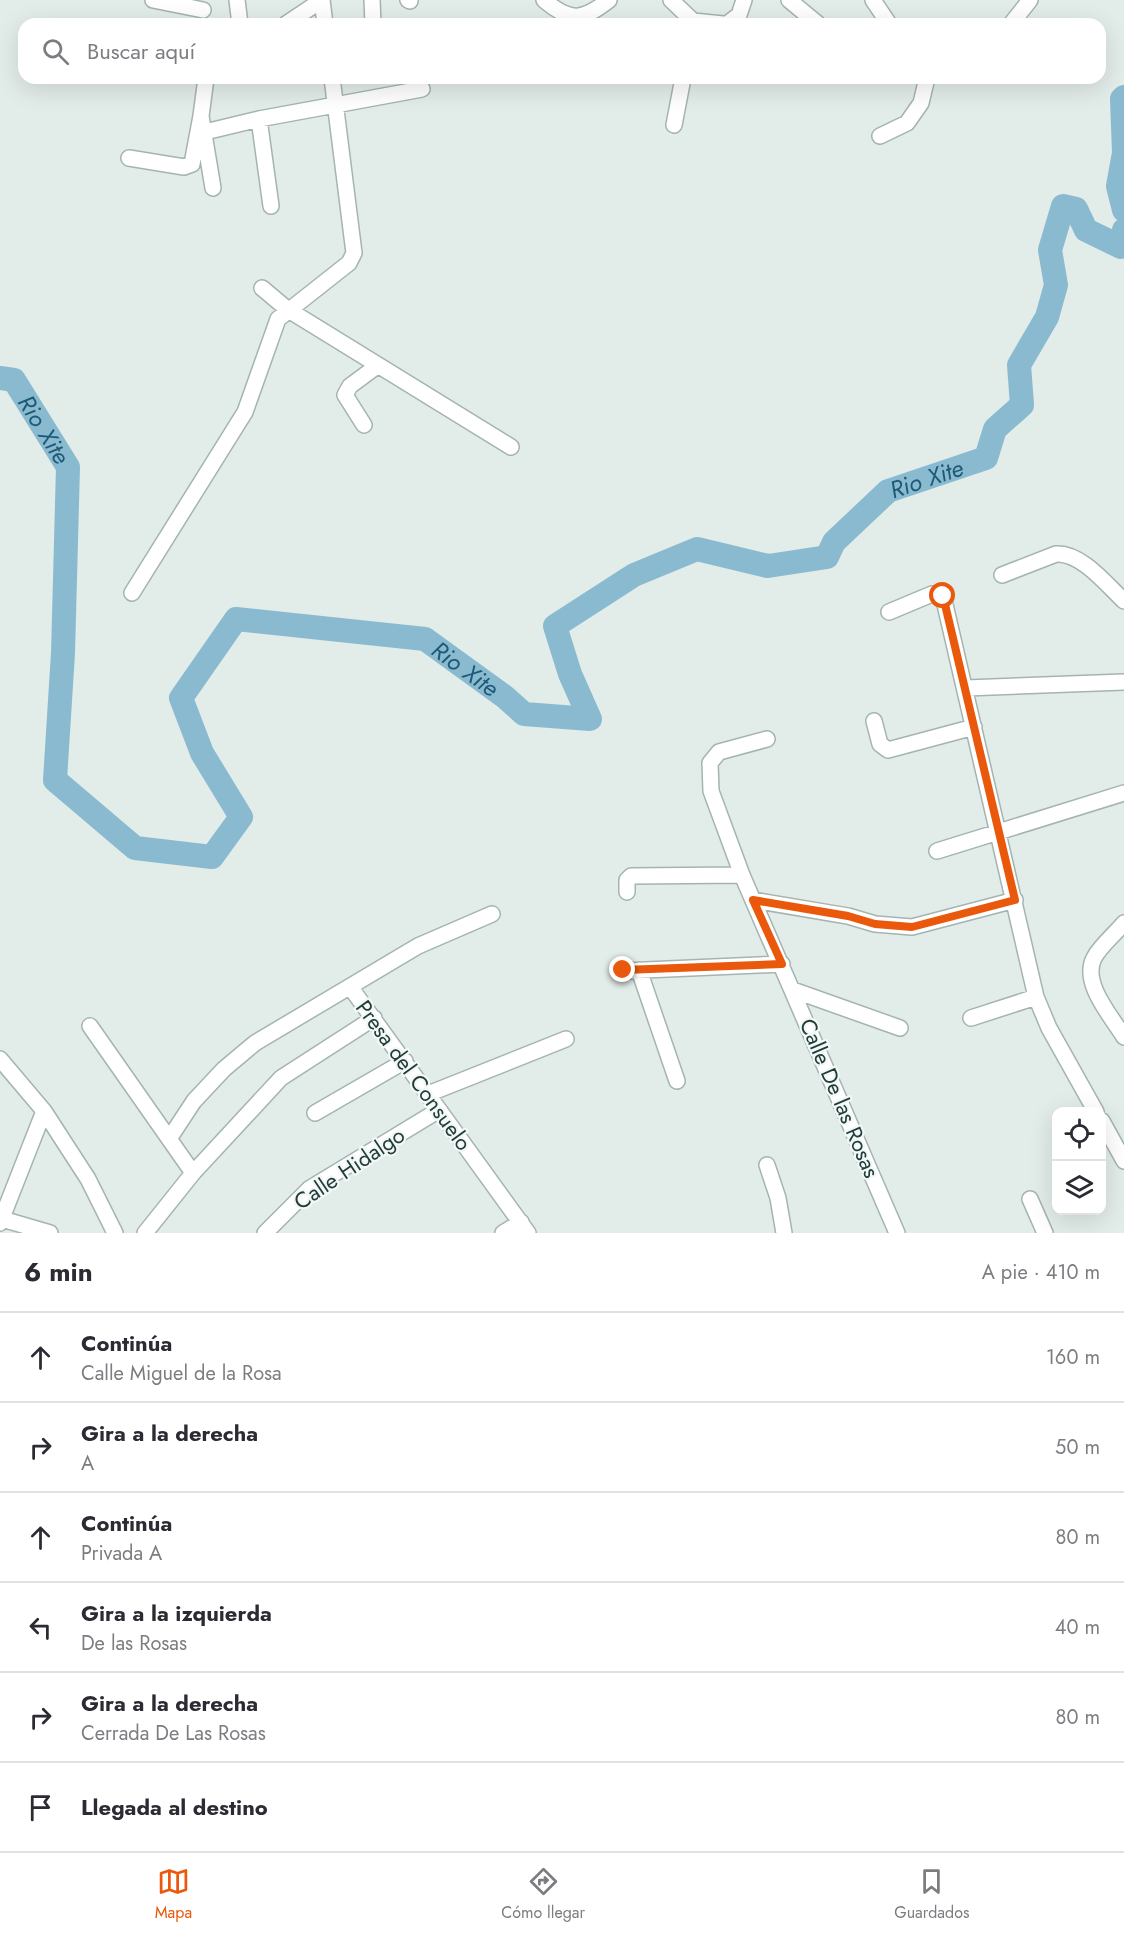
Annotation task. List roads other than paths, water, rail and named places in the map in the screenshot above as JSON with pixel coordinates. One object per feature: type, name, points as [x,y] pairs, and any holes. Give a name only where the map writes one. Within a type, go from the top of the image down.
[{"type":"street","points":[[153,0],[203,12]]},
{"type":"street","points":[[237,0],[239,18]]},
{"type":"street","points":[[295,18],[322,0],[324,18]]},
{"type":"street","points":[[372,0],[373,18]]},
{"type":"street","points":[[544,0],[555,9],[581,17],[589,15],[609,0]]},
{"type":"street","points":[[671,0],[688,18]]},
{"type":"street","points":[[731,18],[744,0]]},
{"type":"street","points":[[789,0],[811,18]]},
{"type":"street","points":[[873,0],[885,18]]},
{"type":"street","points":[[1016,18],[1029,0]]},
{"type":"street","points":[[129,158],[184,167],[192,164],[205,84]]},
{"type":"street","points":[[132,593],[245,412],[272,331],[287,309],[341,270],[349,263],[354,253],[333,84]]},
{"type":"street","points":[[674,125],[682,84]]},
{"type":"street","points":[[880,136],[907,123],[921,103],[926,84]]},
{"type":"street","points":[[205,132],[259,119],[336,107],[422,89]]},
{"type":"street","points":[[201,116],[213,188]]},
{"type":"street","points":[[259,119],[271,206]]},
{"type":"street","points":[[262,288],[287,309],[511,447]]},
{"type":"street","points":[[364,425],[345,395],[350,386],[377,366]]},
{"type":"street","points":[[1002,575],[1064,553],[1084,565],[1124,600]]},
{"type":"street","points":[[889,612],[924,597],[938,594],[943,596],[1036,997],[1049,1028],[1093,1107]]},
{"type":"street","points":[[966,688],[1124,682]]},
{"type":"street","points":[[874,721],[880,744],[888,750],[974,728]]},
{"type":"street","name":"Calle De las Rosas","points":[[767,739],[718,752],[710,764],[711,791],[742,874],[897,1233]]},
{"type":"street","points":[[937,851],[1124,793]]},
{"type":"street","points":[[627,892],[627,880],[631,876],[742,874]]},
{"type":"street","points":[[753,900],[848,916],[875,924],[912,927],[1015,900]]},
{"type":"street","name":"Presa del Consuelo","points":[[492,914],[418,946],[351,988],[525,1228]]},
{"type":"street","points":[[1124,923],[1094,958],[1090,970],[1091,982],[1124,1037]]},
{"type":"street","points":[[623,970],[782,964]]},
{"type":"street","points":[[639,970],[677,1081]]},
{"type":"street","points":[[169,1138],[194,1101],[224,1069],[255,1043],[351,988]]},
{"type":"street","points":[[794,990],[900,1028]]},
{"type":"street","points":[[971,1018],[1036,997]]},
{"type":"street","points":[[145,1233],[193,1173],[281,1078],[374,1018]]},
{"type":"street","points":[[90,1026],[193,1173]]},
{"type":"street","points":[[428,1094],[566,1039]]},
{"type":"street","points":[[0,1059],[44,1111],[88,1179],[115,1233]]},
{"type":"street","points":[[315,1113],[405,1061]]},
{"type":"street","name":"Calle Hidalgo","points":[[265,1233],[309,1189],[440,1110]]},
{"type":"street","points":[[44,1111],[1,1221],[50,1233]]},
{"type":"street","points":[[1106,1130],[1124,1161]]},
{"type":"street","points":[[767,1165],[778,1198],[784,1233]]},
{"type":"street","points":[[1030,1198],[1045,1233]]},
{"type":"street","points":[[503,1233],[525,1228]]},
{"type":"waterway","name":"Rio Xite","points":[[1124,97],[1122,99],[1124,153],[1118,186],[1124,210]]},
{"type":"waterway","name":"Rio Xite","points":[[0,378],[14,380],[68,467],[63,653],[55,780],[135,848],[212,857],[241,817],[202,753],[181,698],[236,619],[425,639],[505,697],[524,714],[590,719],[570,674],[555,626],[634,575],[697,549],[768,566],[827,557],[834,542],[888,491],[986,458],[995,429],[1022,405],[1019,365],[1047,317],[1056,285],[1050,250],[1063,206],[1076,209],[1086,230],[1121,247],[1124,230]]}]
